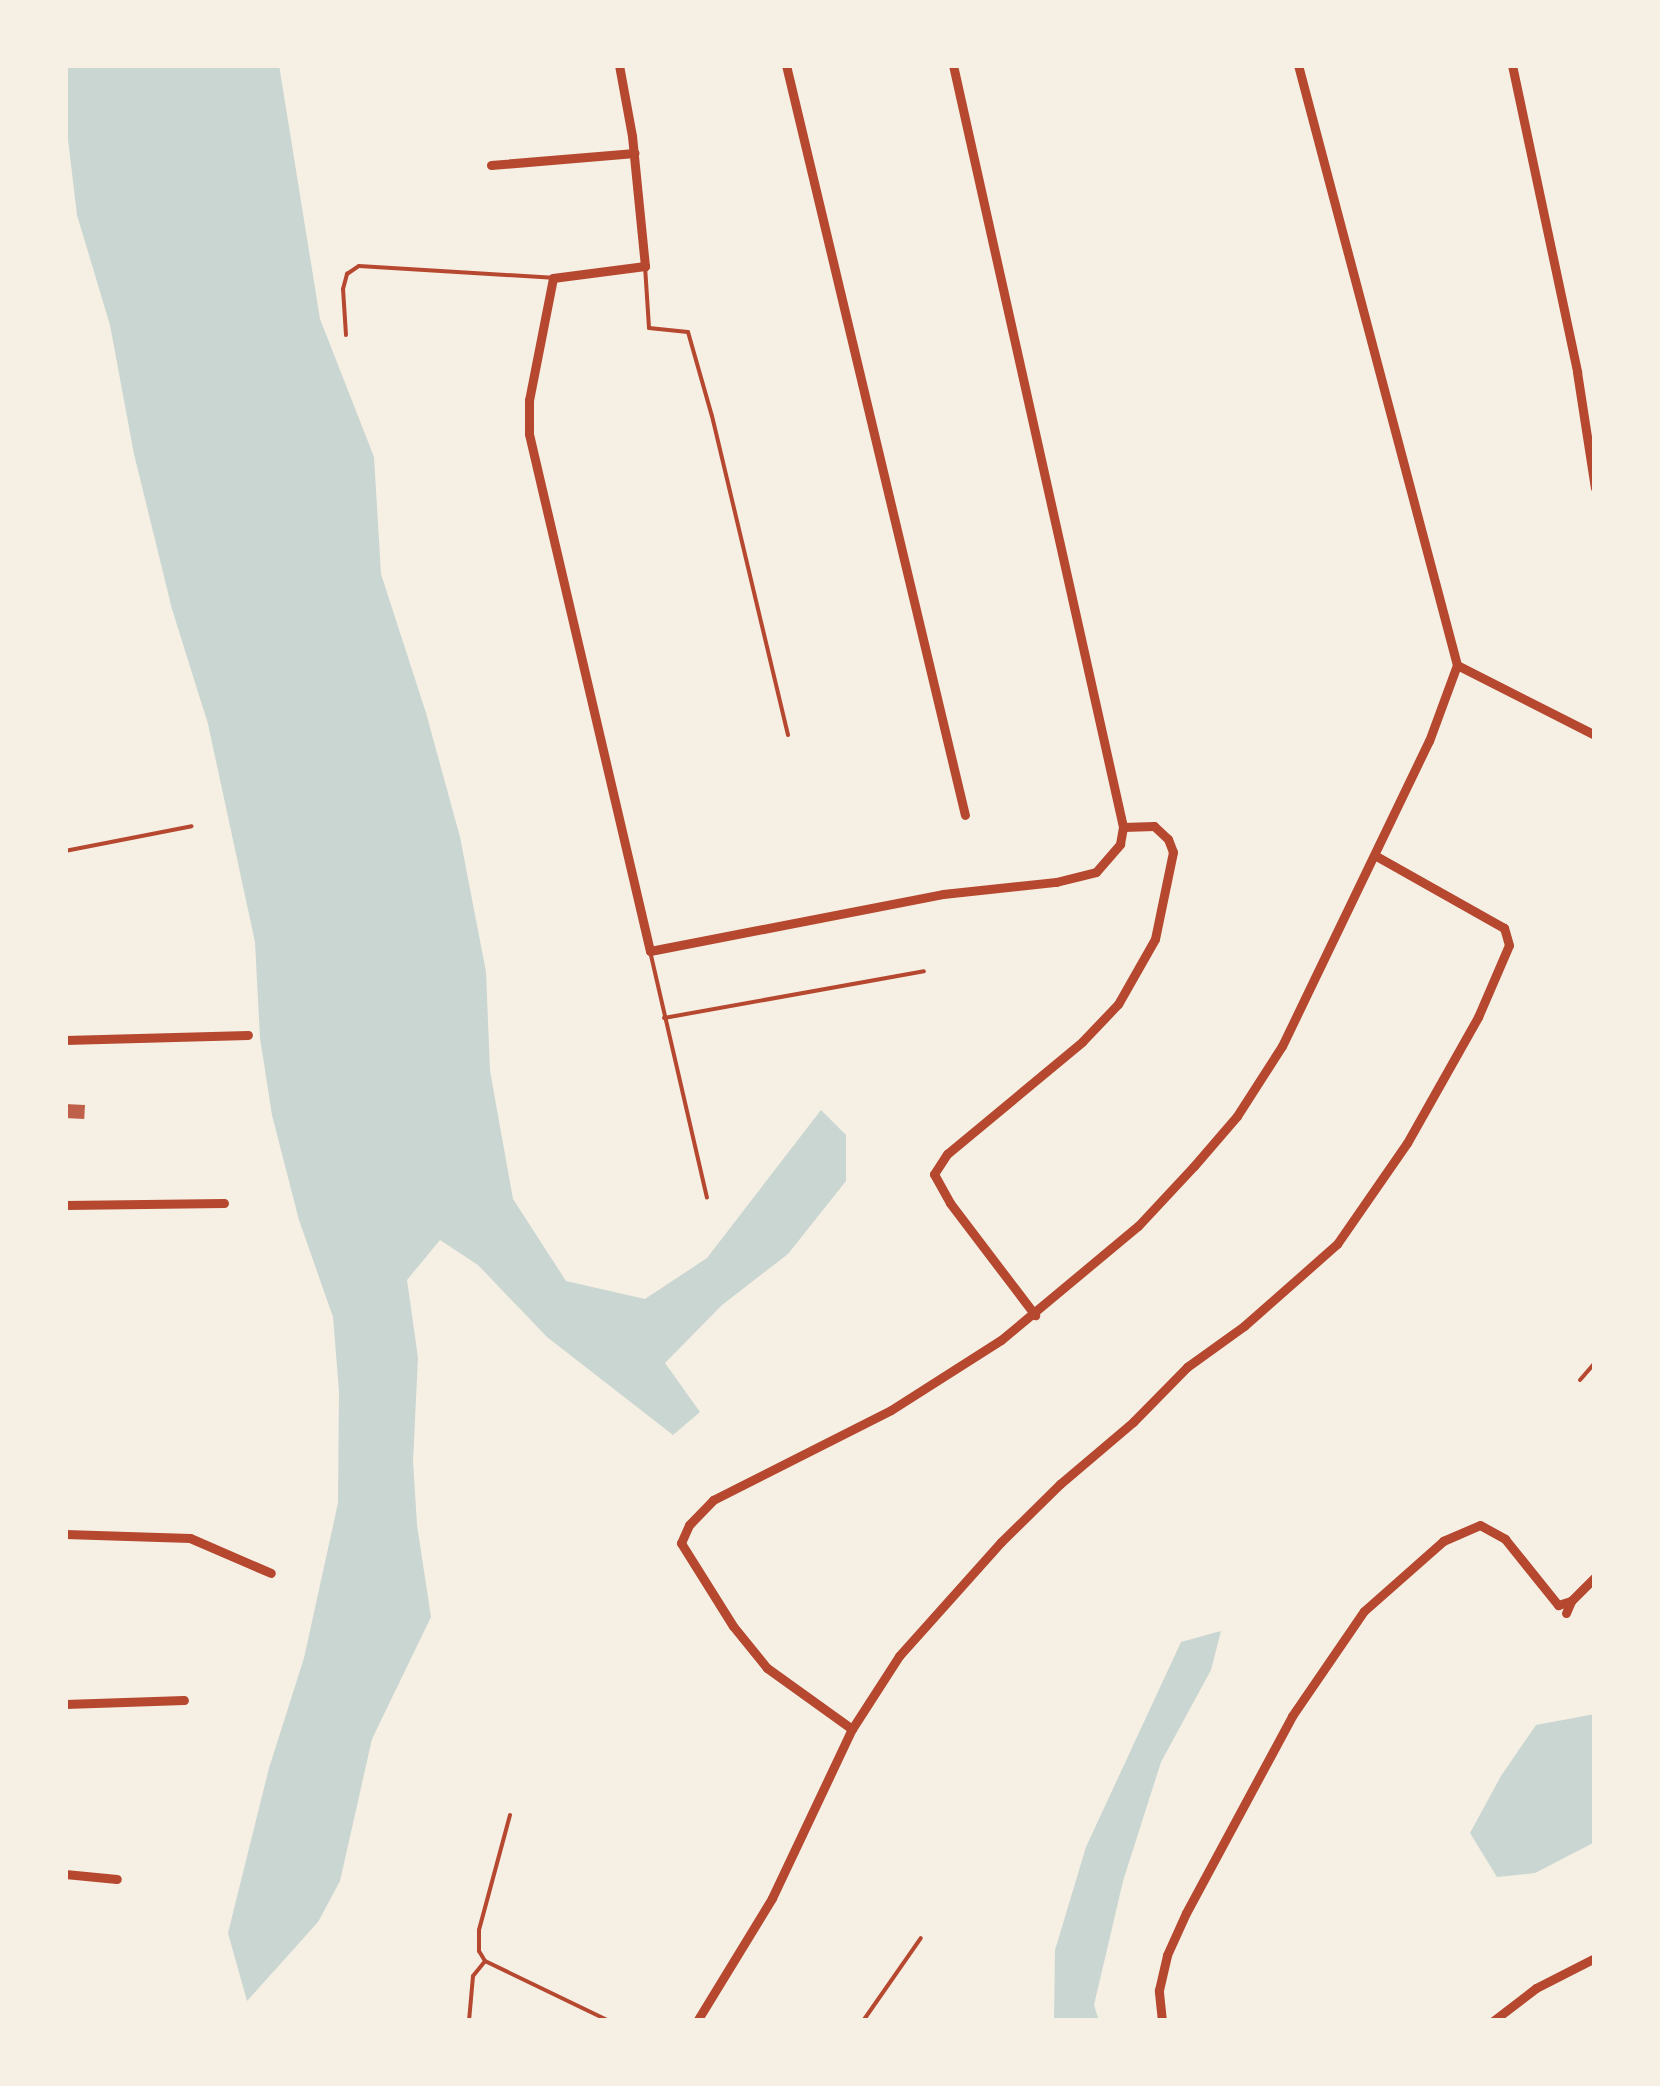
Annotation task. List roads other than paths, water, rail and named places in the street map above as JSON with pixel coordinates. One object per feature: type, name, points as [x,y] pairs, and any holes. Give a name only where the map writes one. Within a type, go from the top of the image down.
[{"type":"street","points":[[618,65],[634,153],[645,266],[553,278],[530,400],[528,434],[650,951],[943,894],[1082,876],[1110,860],[1120,844],[1122,827],[954,65]]},
{"type":"street","points":[[786,65],[899,535],[934,700],[965,815]]},
{"type":"street","points":[[852,1729],[767,1668],[691,1565],[681,1543],[689,1525],[714,1500],[892,1410],[1035,1314],[1138,1226],[1237,1116],[1282,1046],[1376,856],[1429,741],[1457,665],[1298,65]]},
{"type":"street","points":[[1512,65],[1577,372],[1595,488]]},
{"type":"street","points":[[491,165],[634,153]]},
{"type":"street","points":[[1457,665],[1595,735]]},
{"type":"street","points":[[1035,1314],[950,1204],[934,1174],[947,1154],[1082,1042],[1118,1004],[1155,939],[1172,852],[1168,839],[1154,826],[1122,827]]},
{"type":"street","points":[[697,2021],[772,1898],[852,1729],[900,1656],[1000,1542],[1186,1367],[1244,1326],[1337,1244],[1407,1143],[1478,1017],[1509,945],[1504,928],[1376,856]]},
{"type":"street","points":[[65,1040],[248,1035]]},
{"type":"street","points":[[65,1205],[224,1204]]},
{"type":"street","points":[[1162,2021],[1159,1990],[1167,1955],[1186,1913],[1292,1716],[1364,1611],[1443,1541],[1480,1525],[1505,1539],[1558,1604],[1571,1601]]},
{"type":"street","points":[[65,1534],[190,1538],[271,1572]]},
{"type":"street","points":[[1566,1613],[1571,1601],[1595,1576]]},
{"type":"street","points":[[65,1704],[184,1700]]},
{"type":"street","points":[[65,1874],[117,1880]]},
{"type":"street","points":[[1493,2021],[1536,1988],[1595,1958]]},
{"type":"lane","points":[[346,335],[344,289],[348,274],[359,266],[553,278]]},
{"type":"lane","points":[[645,266],[650,328],[688,332],[712,416],[788,736]]},
{"type":"lane","points":[[65,851],[192,826]]},
{"type":"lane","points":[[650,951],[707,1198]]},
{"type":"lane","points":[[664,1018],[924,970]]},
{"type":"lane","points":[[1580,1380],[1595,1363]]},
{"type":"lane","points":[[510,1815],[479,1930],[479,1952],[485,1961],[609,2021]]},
{"type":"lane","points":[[863,2021],[921,1938]]},
{"type":"lane","points":[[469,2021],[472,1976],[485,1961]]}]
